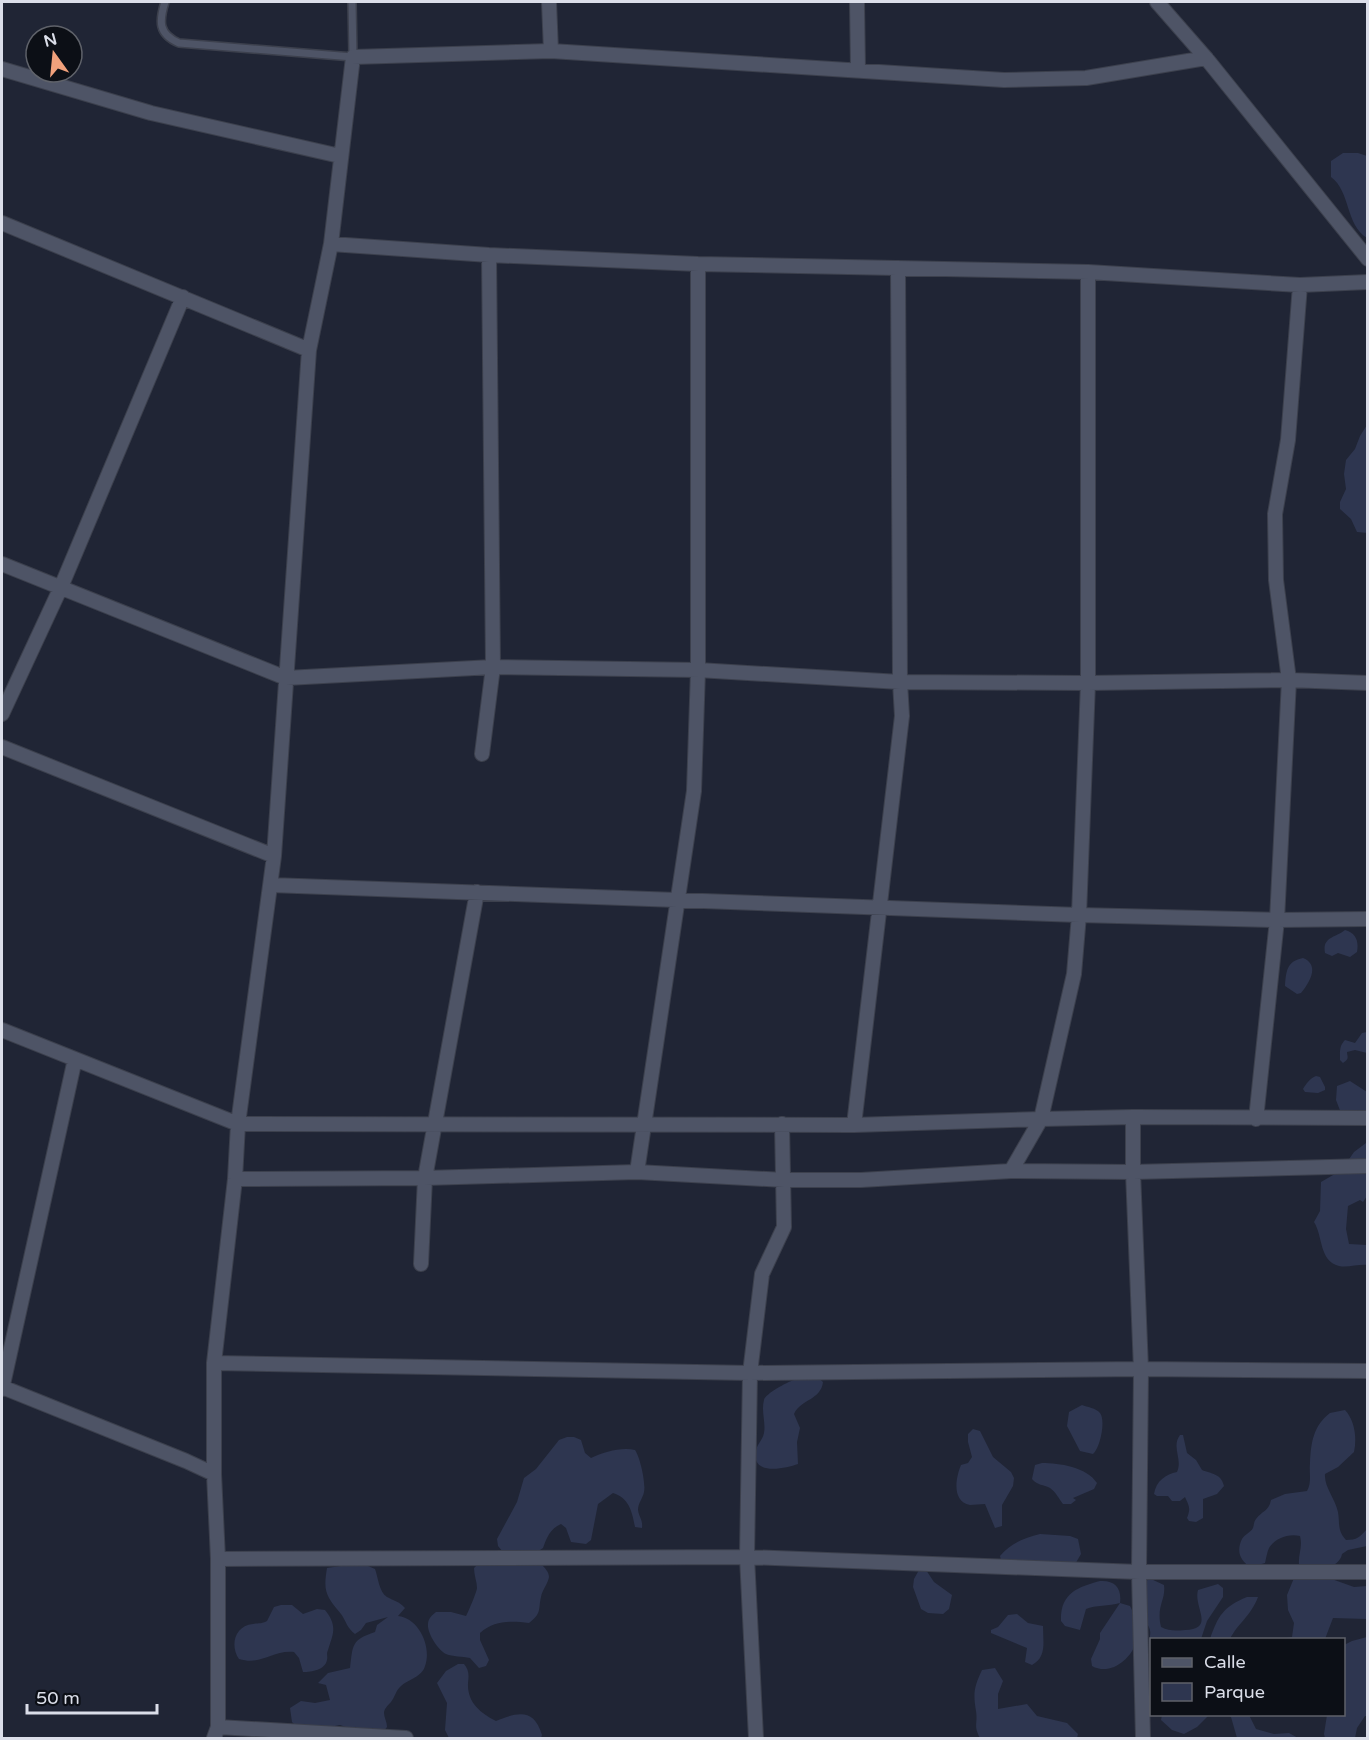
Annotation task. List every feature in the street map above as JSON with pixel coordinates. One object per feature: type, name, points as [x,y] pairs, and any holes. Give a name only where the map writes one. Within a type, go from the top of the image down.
[{"type":"street","points":[[549,2],[551,51]]},
{"type":"street","points":[[857,2],[858,70]]},
{"type":"street","points":[[1156,2],[1206,58],[1368,259]]},
{"type":"street","points":[[406,1738],[216,1733],[218,1559],[214,1474],[214,1363],[235,1179],[238,1124],[274,856],[309,350],[331,244],[353,57],[551,51],[1004,80],[1086,78],[1206,58]]},
{"type":"street","points":[[2,69],[151,113],[340,156]]},
{"type":"street","points":[[2,223],[309,350]]},
{"type":"street","points":[[331,244],[489,255],[698,264],[1088,272],[1300,285],[1368,282]]},
{"type":"street","points":[[482,754],[493,667],[489,255]]},
{"type":"street","points":[[636,1172],[694,791],[698,670],[698,264]]},
{"type":"street","points":[[854,1125],[902,716],[898,268]]},
{"type":"street","points":[[1011,1171],[1041,1119],[1074,974],[1079,915],[1088,683],[1088,272]]},
{"type":"street","points":[[1256,1119],[1277,920],[1288,680],[1276,580],[1275,514],[1288,440],[1300,285]]},
{"type":"street","points":[[2,714],[61,587],[183,297]]},
{"type":"street","points":[[2,564],[286,678],[493,667],[698,670],[900,682],[1088,683],[1288,680],[1368,683]]},
{"type":"street","points":[[2,747],[274,856]]},
{"type":"street","points":[[271,885],[1079,915],[1277,920],[1368,919]]},
{"type":"street","points":[[421,1264],[425,1178],[477,892]]},
{"type":"street","points":[[2,1030],[238,1124],[854,1125],[1133,1117],[1368,1118]]},
{"type":"street","points":[[75,1059],[2,1388],[214,1474]]},
{"type":"street","points":[[1133,1117],[1141,1369],[1139,1572],[1143,1738]]},
{"type":"street","points":[[756,1738],[747,1557],[750,1372],[762,1274],[784,1227],[782,1124]]},
{"type":"street","points":[[235,1179],[425,1178],[636,1172],[784,1180],[861,1180],[1011,1171],[1133,1172],[1368,1166]]},
{"type":"street","points":[[214,1363],[750,1372],[1141,1369],[1368,1371]]},
{"type":"street","points":[[218,1559],[747,1557],[1139,1572],[1368,1572]]},
{"type":"lane","points":[[165,2],[160,18],[162,27],[168,38],[179,43],[353,57],[352,2]]},
{"type":"green space","points":[[1343,153],[1358,153],[1367,156],[1367,238],[1355,225],[1342,191],[1331,177],[1331,161]]},
{"type":"green space","points":[[1367,425],[1368,533],[1357,532],[1351,519],[1340,509],[1340,502],[1346,489],[1344,474],[1346,460],[1355,449]]},
{"type":"green space","points":[[1345,930],[1356,938],[1357,952],[1350,957],[1338,953],[1332,956],[1325,953],[1327,941]]},
{"type":"green space","points":[[1303,958],[1311,965],[1312,974],[1301,993],[1297,994],[1285,986],[1286,976],[1291,964]]},
{"type":"green space","points":[[1367,1032],[1367,1053],[1355,1050],[1347,1052],[1347,1059],[1343,1063],[1340,1060],[1340,1054],[1343,1042],[1345,1040],[1355,1043],[1362,1033]]},
{"type":"green space","points":[[1316,1076],[1320,1077],[1325,1090],[1318,1093],[1305,1092],[1303,1089],[1305,1085]]},
{"type":"green space","points":[[1350,1081],[1367,1092],[1367,1118],[1341,1113],[1336,1100],[1337,1086]]},
{"type":"green space","points":[[1366,1143],[1367,1196],[1363,1202],[1360,1200],[1348,1206],[1346,1229],[1349,1244],[1367,1245],[1367,1265],[1339,1266],[1328,1259],[1325,1254],[1314,1222],[1320,1211],[1321,1182],[1340,1171],[1354,1152]]},
{"type":"green space","points":[[817,1377],[823,1382],[819,1392],[801,1405],[794,1414],[800,1428],[797,1442],[798,1464],[770,1469],[758,1464],[756,1450],[764,1433],[765,1398],[777,1388],[791,1381]]},
{"type":"green space","points":[[1082,1405],[1096,1410],[1102,1417],[1101,1434],[1093,1454],[1080,1451],[1067,1426],[1069,1412]]},
{"type":"green space","points":[[1345,1410],[1354,1430],[1354,1452],[1338,1467],[1325,1474],[1325,1479],[1337,1507],[1343,1536],[1346,1540],[1356,1539],[1367,1529],[1367,1546],[1348,1550],[1342,1554],[1336,1564],[1330,1567],[1310,1569],[1299,1565],[1300,1536],[1287,1536],[1272,1544],[1265,1563],[1251,1567],[1240,1555],[1239,1548],[1242,1539],[1252,1529],[1258,1516],[1267,1509],[1271,1500],[1285,1494],[1307,1491],[1310,1481],[1311,1449],[1316,1429],[1330,1413]]},
{"type":"green space","points":[[973,1429],[980,1431],[993,1457],[1011,1472],[1014,1478],[1013,1486],[1002,1505],[1002,1526],[995,1528],[985,1504],[964,1503],[957,1494],[956,1488],[961,1465],[968,1463],[972,1457],[968,1434]]},
{"type":"green space","points":[[1180,1435],[1183,1435],[1187,1453],[1196,1460],[1202,1470],[1218,1476],[1224,1486],[1217,1494],[1203,1499],[1203,1518],[1196,1522],[1189,1521],[1187,1518],[1189,1507],[1185,1497],[1180,1501],[1172,1501],[1168,1496],[1154,1494],[1162,1479],[1177,1472],[1179,1462],[1177,1444]]},
{"type":"green space","points":[[567,1437],[581,1440],[585,1453],[591,1458],[624,1449],[635,1450],[641,1464],[644,1483],[644,1492],[638,1510],[642,1528],[635,1527],[626,1502],[613,1493],[598,1504],[591,1540],[586,1544],[571,1542],[566,1528],[561,1524],[552,1531],[543,1548],[537,1552],[503,1552],[498,1546],[497,1539],[517,1502],[524,1478],[536,1469],[559,1440]]},
{"type":"green space","points":[[1042,1463],[1064,1465],[1080,1470],[1087,1473],[1097,1483],[1094,1489],[1073,1498],[1076,1500],[1071,1504],[1063,1504],[1052,1490],[1032,1479],[1035,1465]]},
{"type":"green space","points":[[1040,1534],[1070,1536],[1078,1539],[1081,1554],[1074,1566],[1002,1564],[1000,1556],[1013,1544]]},
{"type":"green space","points":[[480,1562],[541,1564],[549,1577],[542,1594],[538,1614],[533,1620],[529,1623],[497,1624],[480,1633],[480,1640],[489,1660],[486,1666],[479,1668],[470,1658],[452,1656],[443,1652],[431,1636],[428,1624],[430,1617],[436,1612],[451,1612],[466,1616],[477,1588],[474,1568]]},
{"type":"green space","points":[[361,1563],[375,1569],[384,1595],[399,1602],[405,1608],[398,1616],[412,1622],[418,1628],[427,1650],[425,1666],[418,1675],[399,1688],[385,1709],[387,1727],[378,1738],[340,1725],[320,1729],[297,1727],[292,1722],[290,1708],[301,1701],[315,1703],[330,1700],[326,1685],[318,1683],[328,1673],[350,1668],[357,1641],[375,1632],[377,1625],[388,1617],[366,1623],[355,1634],[329,1598],[325,1583],[327,1568]]},
{"type":"green space","points":[[919,1570],[926,1570],[934,1582],[952,1595],[949,1609],[943,1614],[928,1613],[921,1609],[913,1587]]},
{"type":"green space","points":[[1326,1577],[1354,1587],[1367,1586],[1367,1619],[1333,1618],[1325,1638],[1286,1638],[1292,1637],[1294,1623],[1288,1610],[1287,1595],[1294,1578]]},
{"type":"green space","points":[[1151,1579],[1164,1585],[1160,1608],[1161,1627],[1172,1630],[1194,1629],[1199,1626],[1201,1616],[1198,1590],[1218,1584],[1223,1588],[1223,1597],[1207,1621],[1201,1638],[1150,1638],[1150,1630],[1139,1614],[1145,1581]]},
{"type":"green space","points":[[1100,1581],[1110,1582],[1119,1589],[1120,1603],[1086,1609],[1080,1630],[1065,1626],[1061,1621],[1061,1611],[1067,1598],[1078,1589]]},
{"type":"green space","points":[[1247,1597],[1258,1597],[1231,1638],[1210,1638],[1222,1613]]},
{"type":"green space","points":[[1120,1603],[1130,1606],[1132,1610],[1137,1630],[1136,1643],[1129,1655],[1118,1665],[1099,1669],[1092,1666],[1091,1659],[1100,1639],[1100,1633]]},
{"type":"green space","points":[[292,1605],[303,1614],[317,1609],[325,1610],[332,1621],[333,1635],[324,1666],[314,1671],[303,1672],[299,1658],[294,1652],[279,1653],[254,1661],[239,1659],[234,1643],[238,1633],[242,1628],[267,1621],[274,1607]]},
{"type":"green space","points":[[1017,1614],[1028,1623],[1043,1626],[1042,1653],[1037,1662],[1032,1665],[1025,1662],[1027,1648],[991,1633],[991,1630],[998,1627],[1008,1615]]},
{"type":"green space","points":[[1367,1637],[1367,1716],[1357,1728],[1355,1738],[1325,1738],[1327,1716],[1345,1716],[1345,1644]]},
{"type":"green space","points":[[458,1664],[464,1664],[467,1668],[468,1690],[472,1701],[480,1710],[496,1721],[518,1714],[530,1716],[539,1726],[541,1738],[449,1738],[445,1730],[447,1703],[437,1683],[446,1671]]},
{"type":"green space","points":[[995,1668],[1003,1681],[998,1694],[998,1709],[1027,1704],[1037,1716],[1067,1723],[1078,1734],[1077,1738],[980,1738],[976,1727],[974,1695],[982,1670]]},
{"type":"green space","points":[[1162,1716],[1208,1716],[1197,1727],[1184,1734],[1172,1730],[1161,1720]]},
{"type":"green space","points":[[1230,1716],[1250,1716],[1256,1729],[1274,1734],[1289,1733],[1298,1738],[1237,1738]]}]
